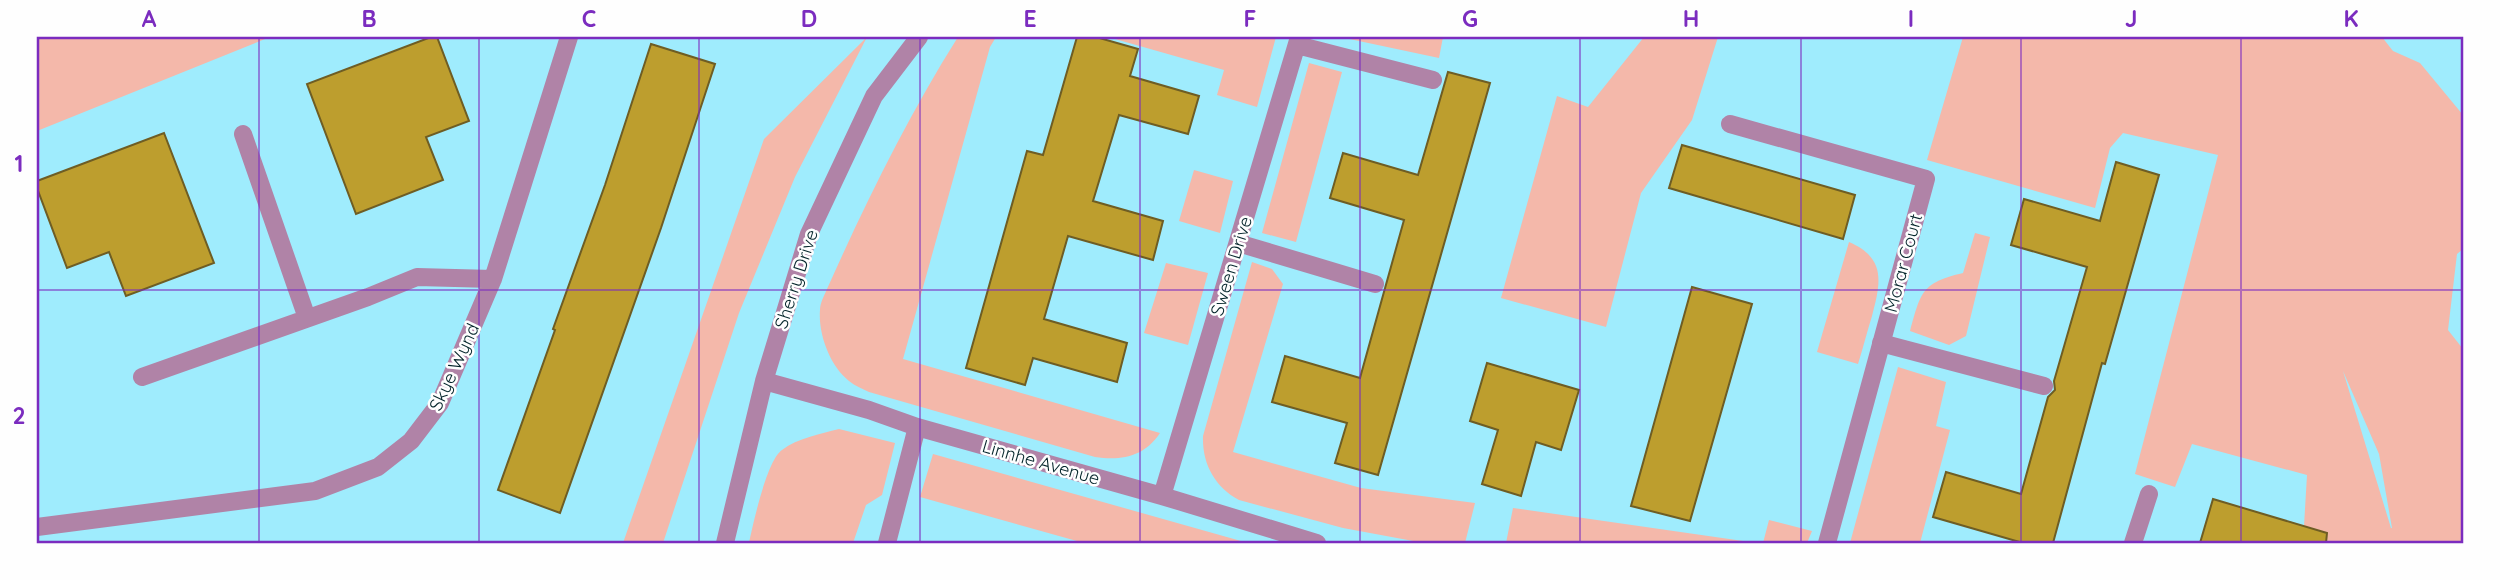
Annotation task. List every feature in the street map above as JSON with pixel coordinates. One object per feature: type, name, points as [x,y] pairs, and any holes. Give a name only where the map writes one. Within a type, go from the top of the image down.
[{"type":"street","name":"Skye Wynd","points":[[37,527],[315,491],[378,467],[411,441],[440,403],[493,279],[569,37]]},
{"type":"street","name":"Sherry Drive","points":[[725,543],[764,380],[809,234],[874,96],[919,37]]},
{"type":"street","points":[[1298,41],[1433,80]]},
{"type":"street","name":"Sween Drive","points":[[1162,496],[1298,41]]},
{"type":"street","name":"Morar Court","points":[[1730,124],[1926,179],[1827,543]]},
{"type":"street","points":[[243,134],[307,318]]},
{"type":"street","points":[[1238,243],[1375,284]]},
{"type":"street","points":[[142,377],[417,277],[493,279]]},
{"type":"street","points":[[1881,343],[2044,386]]},
{"type":"street","name":"Linnhe Avenue","points":[[764,380],[1317,543]]},
{"type":"street","points":[[887,543],[917,427]]},
{"type":"street","points":[[2133,543],[2149,494]]},
{"type":"shaded area","points":[[37,37],[270,37],[37,131]]},
{"type":"shaded area","points":[[867,37],[795,177],[739,313],[663,543],[623,543],[764,139]]},
{"type":"shaded area","points":[[958,37],[996,37],[990,47],[903,359],[1160,433],[1147,447],[1131,456],[1095,457],[869,392],[842,375],[827,349],[820,319],[823,297],[888,161]]},
{"type":"shaded area","points":[[1108,37],[1276,37],[1257,107],[1217,95],[1224,70]]},
{"type":"shaded area","points":[[1340,37],[1443,37],[1439,58]]},
{"type":"shaded area","points":[[1644,37],[1718,37],[1692,120],[1641,193],[1606,327],[1501,298],[1557,96],[1588,107]]},
{"type":"shaded area","points":[[1963,37],[2382,37],[2393,51],[2420,63],[2463,115],[2463,249],[2457,254],[2448,330],[2463,349],[2463,543],[2303,543],[2307,475],[2192,444],[2175,487],[2135,474],[2218,155],[2123,133],[2110,148],[2095,208],[1927,160]],"holes":[[[2343,371],[2379,454],[2392,528]]]},
{"type":"shaded area","points":[[1309,63],[1342,72],[1296,242],[1262,233]]},
{"type":"shaded area","points":[[1194,170],[1233,181],[1220,233],[1179,221]]},
{"type":"shaded area","points":[[1975,233],[1990,237],[1966,336],[1949,345],[1910,331],[1925,291],[1939,281],[1963,273]]},
{"type":"shaded area","points":[[1849,242],[1869,256],[1878,272],[1875,304],[1858,364],[1817,352]]},
{"type":"shaded area","points":[[1252,262],[1272,269],[1283,284],[1233,452],[1361,488],[1475,503],[1465,543],[1424,543],[1343,528],[1239,500],[1217,481],[1205,456],[1203,436]]},
{"type":"shaded area","points":[[1166,263],[1208,273],[1188,345],[1144,333]]},
{"type":"shaded area","points":[[1898,367],[1946,382],[1936,426],[1950,430],[1920,543],[1850,543]]},
{"type":"shaded area","points":[[839,429],[895,443],[882,495],[866,505],[853,543],[749,543],[761,493],[776,456],[795,442]]},
{"type":"shaded area","points":[[933,454],[1248,543],[1084,543],[920,497]]},
{"type":"shaded area","points":[[1513,508],[1757,543],[1506,543]]},
{"type":"shaded area","points":[[1769,520],[1812,531],[1807,543],[1763,543]]},
{"type":"building","points":[[437,37],[469,121],[426,137],[443,180],[356,214],[307,84]]},
{"type":"building","points":[[1077,37],[1096,37],[1138,49],[1130,76],[1199,96],[1188,134],[1119,115],[1093,201],[1163,221],[1153,260],[1068,236],[1044,319],[1127,343],[1117,382],[1033,358],[1025,385],[966,368],[1027,151],[1043,155]]},
{"type":"building","points":[[651,44],[715,64],[661,228],[560,513],[498,490],[605,185]]},
{"type":"building","points":[[1448,72],[1490,83],[1378,475],[1335,463],[1347,423],[1272,402],[1285,356],[1360,378],[1404,220],[1330,198],[1343,153],[1418,175]]},
{"type":"building","points":[[164,133],[214,263],[126,296],[109,252],[67,268],[37,188],[37,181]]},
{"type":"building","points":[[1682,145],[1855,195],[1843,239],[1669,188]]},
{"type":"building","points":[[2116,162],[2159,175],[2105,364],[2102,363],[2053,543],[2023,543],[1933,517],[1946,472],[2021,494],[2048,397],[2055,390],[2054,381],[2087,267],[2011,245],[2024,199],[2100,221]]},
{"type":"building","points":[[1692,287],[1752,304],[1690,521],[1631,506]]},
{"type":"building","points":[[1487,363],[1579,390],[1561,450],[1536,442],[1521,496],[1482,484],[1498,430],[1470,421]]},
{"type":"building","points":[[2213,499],[2327,533],[2326,543],[2200,543]]}]
